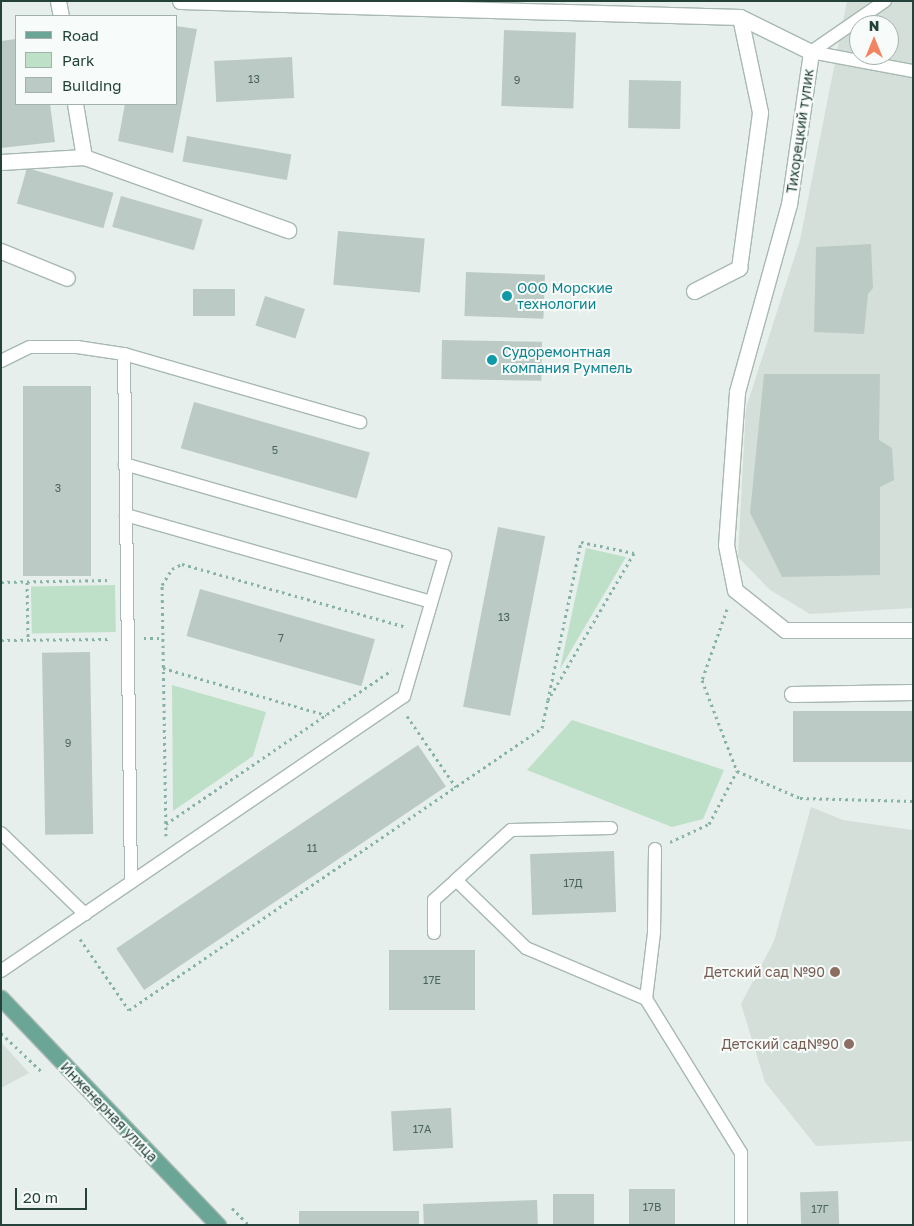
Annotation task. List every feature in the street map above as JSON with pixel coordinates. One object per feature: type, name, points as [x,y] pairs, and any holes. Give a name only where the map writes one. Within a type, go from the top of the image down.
[{"type":"main road","name":"Инженерная улица","points":[[1,998],[218,1225]]},
{"type":"street","points":[[58,1],[61,15]]},
{"type":"street","name":"Тихорецкий тупик","points":[[180,1],[740,17],[811,52],[789,204],[737,392],[726,545],[735,590]]},
{"type":"street","points":[[694,291],[739,268],[760,112],[740,17]]},
{"type":"street","points":[[75,105],[84,157]]},
{"type":"street","points":[[1,162],[84,157],[288,230]]},
{"type":"street","points":[[1,251],[67,278]]},
{"type":"street","points":[[735,590],[785,630],[913,630]]},
{"type":"street","points":[[792,694],[913,692]]},
{"type":"lane","points":[[811,52],[885,1]]},
{"type":"lane","points":[[811,52],[913,71]]},
{"type":"lane","points":[[1,361],[30,347],[76,347],[124,354],[360,422]]},
{"type":"lane","points":[[124,354],[131,882]]},
{"type":"lane","points":[[1,971],[404,696],[445,556],[125,464]]},
{"type":"lane","points":[[126,515],[431,602]]},
{"type":"lane","points":[[434,933],[434,900],[511,830],[611,828]]},
{"type":"lane","points":[[1,833],[85,914]]},
{"type":"lane","points":[[646,999],[654,933],[655,849]]},
{"type":"lane","points":[[456,880],[526,948],[646,999],[741,1153],[741,1225]]},
{"type":"path","points":[[70,924],[129,1010],[542,728],[581,542],[634,553],[548,700]]},
{"type":"path","points":[[166,859],[162,585],[182,564],[423,632]]},
{"type":"path","points":[[1,582],[127,580]]},
{"type":"path","points":[[27,582],[28,640]]},
{"type":"path","points":[[735,590],[702,680],[737,771],[800,798],[913,801]]},
{"type":"path","points":[[1,640],[163,638]]},
{"type":"path","points":[[163,668],[327,715]]},
{"type":"path","points":[[165,824],[393,670]]},
{"type":"path","points":[[397,701],[456,787]]},
{"type":"path","points":[[655,849],[709,824],[737,771]]},
{"type":"path","points":[[241,1217],[249,1225]]},
{"type":"shaded area","points":[[847,1],[913,1],[913,608],[810,614],[770,590],[738,557],[746,408],[800,240]]},
{"type":"shaded area","name":"Детский сад №90","points":[[811,807],[843,820],[913,830],[913,1141],[816,1146],[765,1082],[741,1004],[774,941]]},
{"type":"shaded area","points":[[1,1042],[29,1073],[1,1088]]},
{"type":"green space","points":[[586,548],[626,557],[560,669]]},
{"type":"green space","points":[[115,585],[116,632],[32,633],[31,586]]},
{"type":"green space","points":[[172,685],[266,712],[253,756],[173,811]]},
{"type":"green space","points":[[572,720],[724,770],[703,819],[672,827],[527,770]]},
{"type":"building","points":[[178,26],[197,29],[173,153],[118,141],[125,105],[178,105]]},
{"type":"building","points":[[504,30],[576,33],[573,108],[501,106]]},
{"type":"building","points":[[15,39],[15,105],[50,105],[55,142],[1,148],[1,41]]},
{"type":"building","points":[[292,57],[294,98],[216,102],[214,61]]},
{"type":"building","points":[[629,80],[681,81],[680,129],[628,128]]},
{"type":"building","points":[[187,136],[291,154],[287,180],[182,162]]},
{"type":"building","points":[[27,168],[114,193],[103,228],[17,204]]},
{"type":"building","points":[[121,196],[203,219],[194,250],[112,227]]},
{"type":"building","points":[[338,231],[425,239],[420,292],[333,285]]},
{"type":"building","points":[[871,244],[873,288],[868,294],[864,334],[814,332],[816,247]]},
{"type":"building","name":"ООО Морские технологии","points":[[466,272],[545,275],[543,319],[464,316]]},
{"type":"building","points":[[193,289],[235,289],[235,316],[193,316]]},
{"type":"building","points":[[265,296],[305,309],[295,338],[255,325]]},
{"type":"building","name":"Судоремонтная компания Румпель","points":[[442,340],[542,342],[541,381],[441,379]]},
{"type":"building","points":[[764,374],[880,374],[879,440],[892,448],[894,480],[880,487],[880,575],[782,577],[750,513]]},
{"type":"building","points":[[23,386],[91,386],[91,576],[23,576]]},
{"type":"building","points":[[194,402],[370,452],[357,499],[181,448]]},
{"type":"building","points":[[498,527],[545,536],[510,716],[463,707]]},
{"type":"building","points":[[200,589],[375,639],[361,686],[186,636]]},
{"type":"building","points":[[90,652],[93,834],[45,835],[42,653]]},
{"type":"building","points":[[793,711],[913,711],[913,762],[793,762]]},
{"type":"building","points":[[418,745],[446,786],[144,990],[116,949]]},
{"type":"building","points":[[614,851],[616,912],[532,915],[530,854]]},
{"type":"building","points":[[389,950],[475,950],[475,1010],[389,1010]]},
{"type":"building","points":[[451,1108],[453,1148],[393,1151],[391,1111]]},
{"type":"building","points":[[629,1189],[675,1189],[675,1225],[629,1225]]},
{"type":"building","points":[[838,1191],[839,1225],[801,1225],[800,1192]]},
{"type":"building","points":[[553,1194],[594,1194],[594,1225],[553,1225]]},
{"type":"building","points":[[537,1200],[538,1225],[424,1225],[423,1204]]},
{"type":"building","points":[[299,1211],[419,1211],[419,1225],[299,1225]]},
{"type":"place","name":"ООО Морские технологии","points":[[507,296]]},
{"type":"place","name":"Судоремонтная компания Румпель","points":[[492,360]]},
{"type":"place","name":"Детский сад №90","points":[[835,972]]},
{"type":"place","name":"Детский сад№90","points":[[849,1044]]}]
